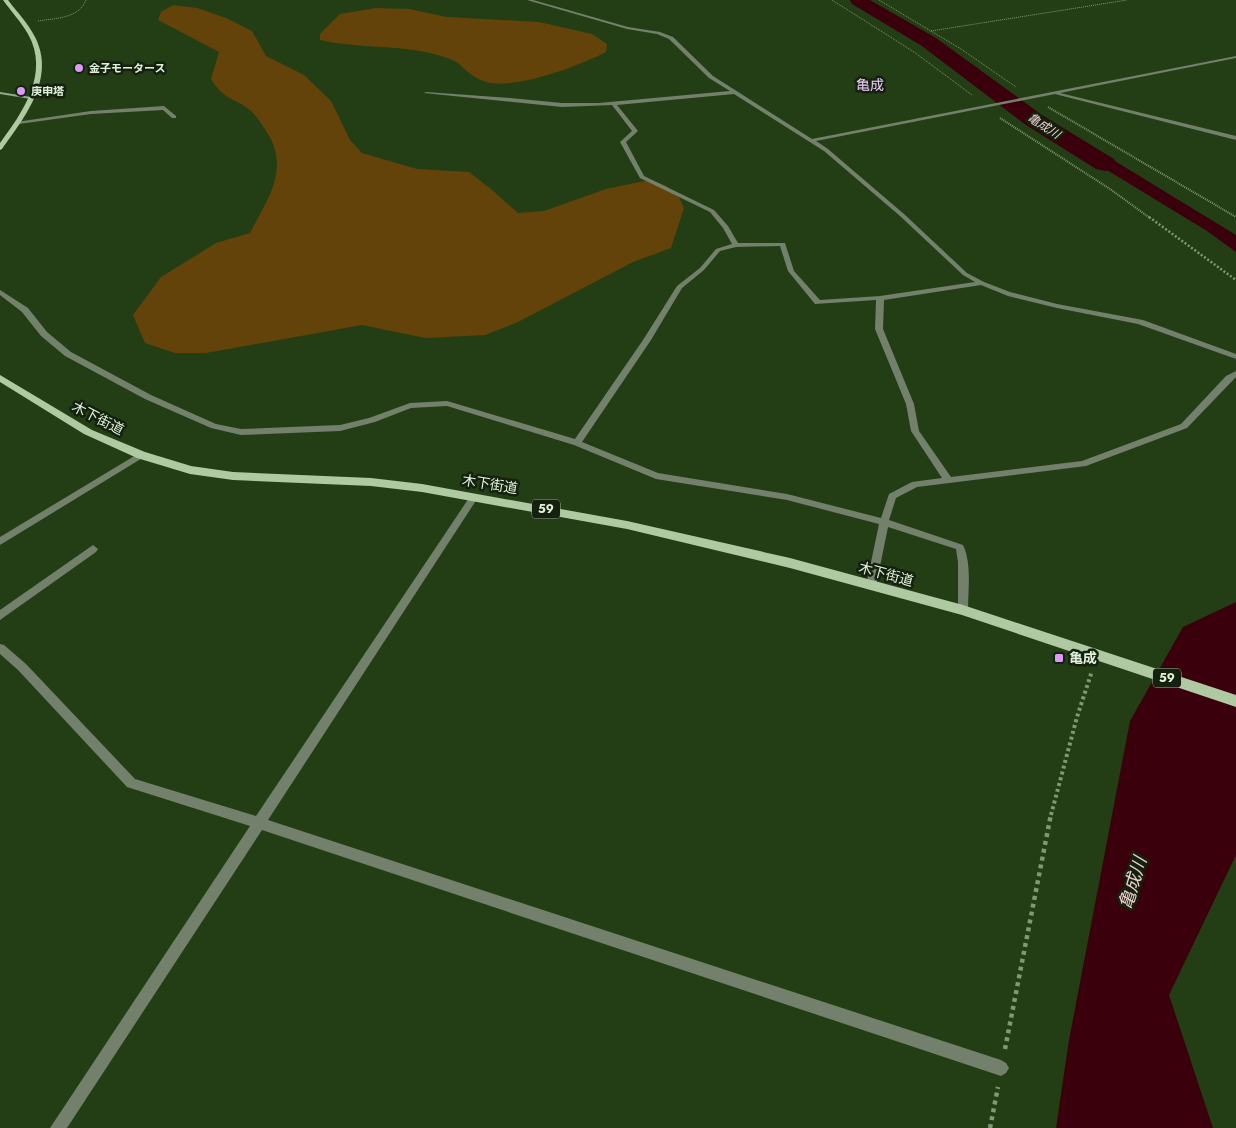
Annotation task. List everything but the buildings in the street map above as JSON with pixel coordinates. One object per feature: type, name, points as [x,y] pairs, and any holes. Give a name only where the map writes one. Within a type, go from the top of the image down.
[{"type":"main road","points":[[0,148],[19,122],[41,73],[41,62],[33,38],[5,0]]},
{"type":"main road","name":"木下街道","points":[[0,378],[88,432],[141,455],[190,470],[233,476],[370,482],[474,497],[627,525],[790,563],[963,610],[1098,655]]},
{"type":"main road","name":"59","points":[[1098,655],[1236,701]]},
{"type":"street","points":[[529,0],[671,38],[711,77],[826,150],[902,215],[965,274],[982,283],[1008,294],[1140,322],[1236,357]]},
{"type":"street","points":[[810,141],[1236,57]]},
{"type":"street","points":[[426,93],[562,105],[614,105],[735,92]]},
{"type":"street","points":[[0,93],[31,98]]},
{"type":"street","points":[[1053,93],[1236,138]]},
{"type":"street","points":[[614,105],[635,131],[623,142],[642,178],[712,211],[726,227],[736,245]]},
{"type":"street","points":[[19,122],[129,108],[164,108],[174,117]]},
{"type":"street","points":[[577,444],[647,340],[679,287],[702,269],[718,250],[736,245],[783,244],[791,271],[818,302],[880,298],[982,283]]},
{"type":"street","points":[[0,292],[25,310],[44,334],[68,354],[148,397],[214,426],[241,432],[340,428],[372,420],[410,406],[447,403],[577,444],[656,476],[787,497],[884,522],[960,546],[963,562],[963,610]]},
{"type":"street","points":[[880,298],[879,329],[910,404],[915,431],[948,481]]},
{"type":"street","points":[[871,586],[884,522],[892,496],[915,484],[1082,464],[1184,426],[1236,373]]},
{"type":"street","points":[[0,542],[141,455]]},
{"type":"street","points":[[58,1128],[474,497]]},
{"type":"street","points":[[0,616],[94,549]]},
{"type":"street","points":[[0,648],[22,667],[131,783],[258,822],[1001,1068]]},
{"type":"path","points":[[23,24],[78,13],[85,5],[86,0]]},
{"type":"path","points":[[832,0],[914,52],[970,93],[984,107],[1110,189],[1236,280]]},
{"type":"path","points":[[879,0],[931,31],[1062,117],[1236,218]]},
{"type":"path","points":[[931,31],[1127,0]]},
{"type":"path","points":[[990,1128],[1046,832],[1074,725],[1098,655]]},
{"type":"shaded area","points":[[173,5],[197,8],[226,18],[252,31],[266,56],[304,75],[331,101],[350,140],[362,153],[417,169],[469,172],[518,213],[544,211],[606,189],[649,180],[665,185],[678,195],[684,208],[671,248],[633,262],[516,323],[485,335],[425,338],[362,325],[206,353],[175,353],[145,343],[133,315],[161,277],[216,243],[250,233],[270,195],[277,170],[277,158],[273,145],[258,119],[250,110],[220,91],[211,79],[219,52],[158,20],[161,12]]},
{"type":"shaded area","points":[[376,8],[409,9],[447,17],[539,22],[592,34],[607,44],[606,52],[564,70],[530,80],[498,84],[481,80],[455,61],[433,54],[399,48],[333,43],[320,40],[320,34],[340,14]]},
{"type":"water","points":[[1069,133],[1236,235],[1236,252],[1207,231],[1048,134]]},
{"type":"water","points":[[1236,602],[1236,855],[1169,995],[1213,1128],[1056,1128],[1069,1040],[1130,721],[1183,627]]},
{"type":"waterway","name":"亀成川","points":[[858,0],[929,42],[1034,120],[1105,164]]},
{"type":"place","name":"金子モータース","points":[[79,68]]},
{"type":"place","name":"庚申塔","points":[[21,91]]},
{"type":"place","name":"亀成","points":[[1059,658]]},
{"type":"district","name":"亀成","points":[[870,85]]}]
